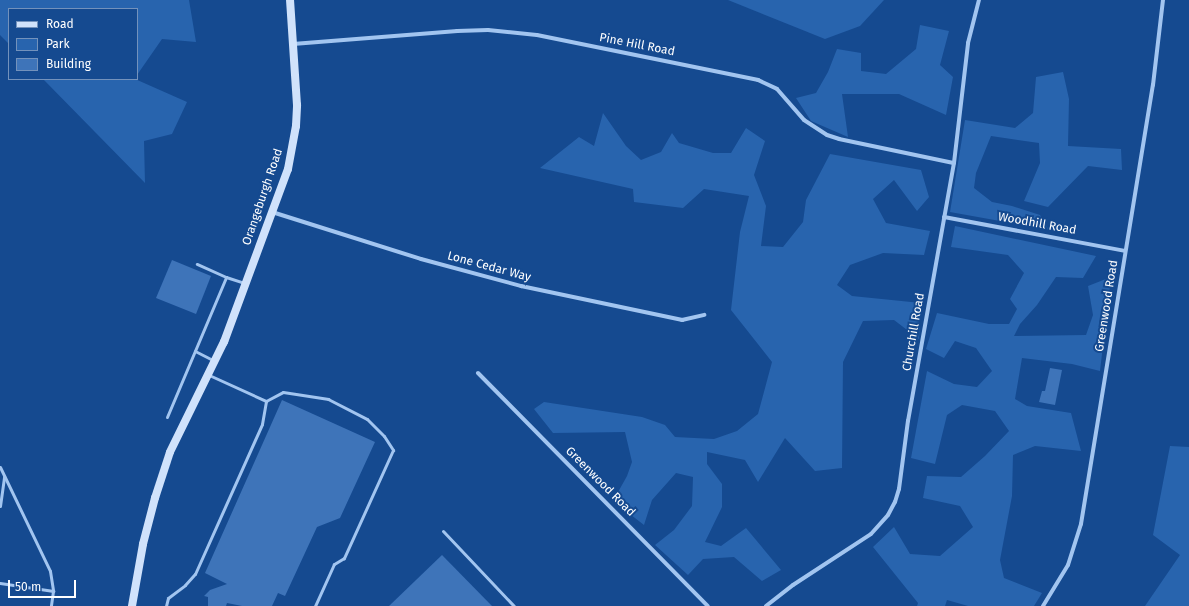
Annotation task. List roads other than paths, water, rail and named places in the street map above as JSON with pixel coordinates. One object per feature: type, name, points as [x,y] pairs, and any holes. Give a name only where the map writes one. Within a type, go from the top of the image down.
[{"type":"street","name":"Orangeburgh Road","points":[[132,606],[143,544],[154,498],[170,452],[215,361],[247,282],[288,169],[296,126],[297,105],[290,0]]},
{"type":"street","name":"Churchill Road","points":[[766,606],[793,585],[871,534],[888,514],[895,502],[899,489],[908,421],[954,163],[963,75],[979,0]]},
{"type":"street","name":"Greenwood Road","points":[[1043,606],[1068,565],[1081,524],[1153,85],[1164,0]]},
{"type":"street","name":"Pine Hill Road","points":[[293,44],[457,31],[488,30],[537,35],[758,80],[777,89],[804,120],[827,135],[839,139],[954,163]]},
{"type":"street","name":"Lone Cedar Way","points":[[272,212],[421,259],[521,286],[682,320],[704,315]]},
{"type":"street","name":"Woodhill Road","points":[[944,217],[1125,251]]},
{"type":"street","name":"Greenwood Road","points":[[478,373],[708,606]]},
{"type":"lane","points":[[197,264],[226,277],[247,282]]},
{"type":"lane","points":[[168,416],[226,277]]},
{"type":"lane","points":[[195,351],[215,361]]},
{"type":"lane","points":[[209,374],[266,401]]},
{"type":"lane","points":[[266,401],[283,392],[328,399],[367,419],[384,436],[393,450],[344,558],[334,564],[315,606]]},
{"type":"lane","points":[[166,606],[168,598],[185,585],[195,574],[262,424],[266,401]]},
{"type":"lane","points":[[0,466],[50,571],[53,591],[51,606]]},
{"type":"lane","points":[[0,506],[4,476]]},
{"type":"lane","points":[[443,531],[514,606]]},
{"type":"lane","points":[[0,583],[53,591]]}]
